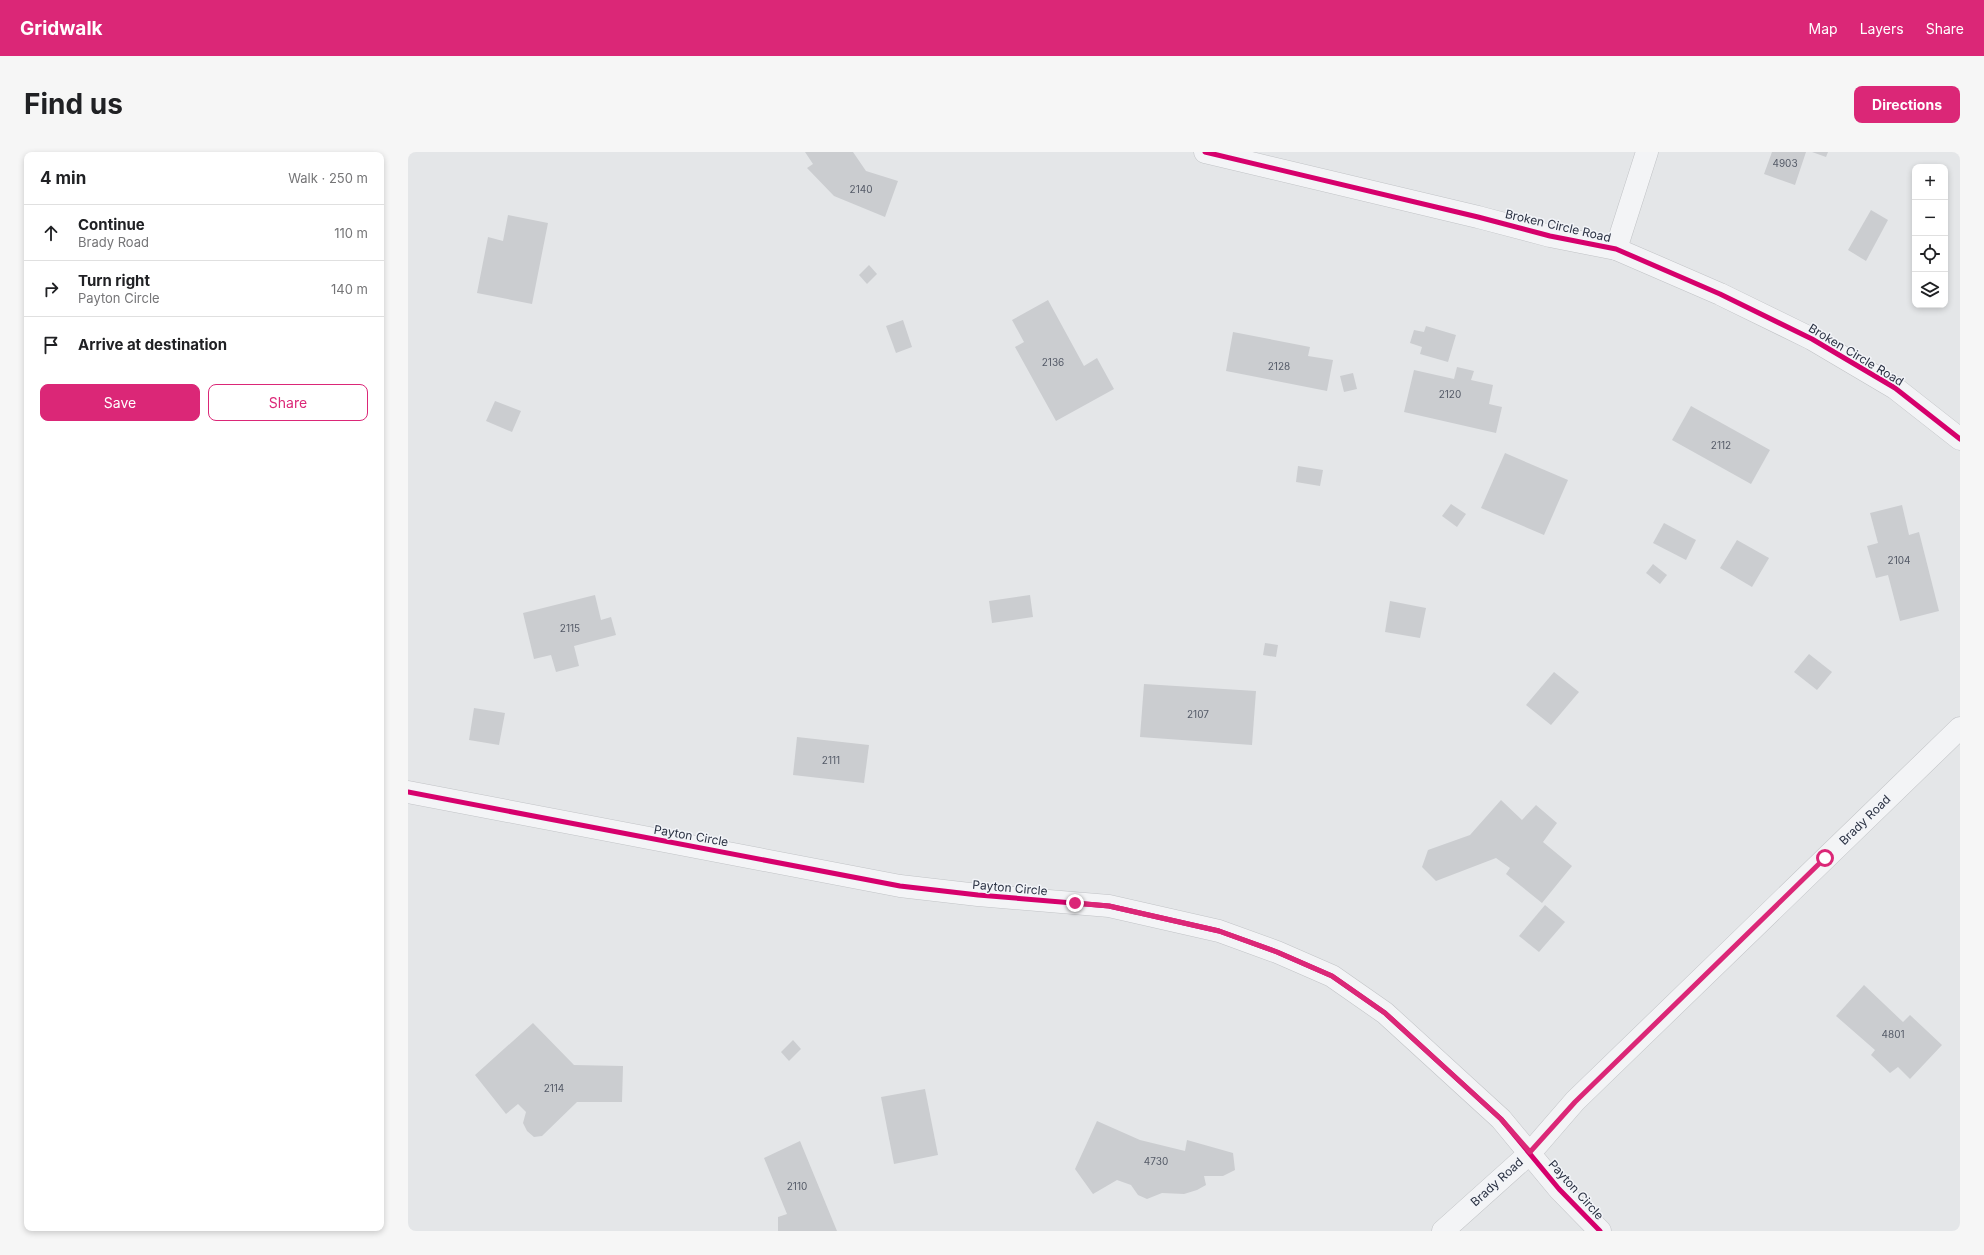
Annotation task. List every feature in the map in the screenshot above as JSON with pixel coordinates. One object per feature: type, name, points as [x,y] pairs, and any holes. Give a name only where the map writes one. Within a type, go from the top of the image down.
[{"type":"street","name":"Broken Circle Road","points":[[1205,152],[1478,216],[1550,236],[1616,249],[1720,294],[1812,339],[1895,388],[1960,439]]},
{"type":"street","points":[[1616,249],[1648,152]]},
{"type":"street","name":"Brady Road","points":[[1443,1231],[1530,1152],[1575,1102],[1960,728]]},
{"type":"street","name":"Payton Circle","points":[[408,792],[900,886],[978,895],[1109,906],[1219,931],[1277,952],[1332,976],[1385,1013],[1501,1119],[1560,1189],[1600,1231]]},
{"type":"building","points":[[805,152],[853,152],[866,171],[898,181],[885,217],[834,196],[807,168],[813,164]]},
{"type":"building","points":[[1772,152],[1806,152],[1795,185],[1764,174]]},
{"type":"building","points":[[1812,152],[1828,152],[1826,157]]},
{"type":"building","points":[[1871,210],[1888,220],[1866,261],[1848,250]]},
{"type":"building","points":[[508,215],[548,223],[532,304],[477,293],[488,237],[503,241]]},
{"type":"building","points":[[869,265],[877,274],[867,284],[859,275]]},
{"type":"building","points":[[1048,300],[1084,366],[1097,358],[1114,389],[1056,421],[1015,347],[1024,342],[1012,320]]},
{"type":"building","points":[[903,320],[912,347],[896,353],[886,326]]},
{"type":"building","points":[[1426,326],[1456,335],[1448,362],[1420,354],[1422,347],[1410,343],[1414,330],[1424,332]]},
{"type":"building","points":[[1233,332],[1310,347],[1308,356],[1333,360],[1327,391],[1226,371]]},
{"type":"building","points":[[1457,367],[1474,371],[1471,380],[1493,385],[1489,404],[1502,407],[1496,433],[1404,412],[1414,370],[1454,379]]},
{"type":"building","points":[[1353,373],[1357,389],[1344,392],[1340,376]]},
{"type":"building","points":[[495,401],[521,411],[512,432],[486,421]]},
{"type":"building","points":[[1691,406],[1770,450],[1751,484],[1672,440]]},
{"type":"building","points":[[1505,453],[1568,480],[1544,535],[1481,508]]},
{"type":"building","points":[[1298,466],[1323,470],[1320,486],[1296,482]]},
{"type":"building","points":[[1451,504],[1466,514],[1457,527],[1442,516]]},
{"type":"building","points":[[1902,505],[1909,535],[1919,532],[1939,611],[1900,621],[1888,575],[1876,578],[1867,546],[1878,543],[1870,513]]},
{"type":"building","points":[[1664,523],[1696,540],[1686,560],[1653,543]]},
{"type":"building","points":[[1737,540],[1769,558],[1752,587],[1720,568]]},
{"type":"building","points":[[1653,564],[1667,575],[1660,584],[1646,573]]},
{"type":"building","points":[[595,595],[601,620],[611,617],[616,635],[574,646],[579,666],[556,672],[551,655],[534,659],[523,613]]},
{"type":"building","points":[[1030,595],[1033,617],[992,623],[989,601]]},
{"type":"building","points":[[1390,601],[1426,608],[1420,638],[1385,632]]},
{"type":"building","points":[[1265,643],[1278,645],[1276,657],[1263,655]]},
{"type":"building","points":[[1809,654],[1832,672],[1817,690],[1794,672]]},
{"type":"building","points":[[1554,672],[1579,692],[1551,725],[1526,705]]},
{"type":"building","points":[[1144,684],[1256,691],[1252,745],[1140,737]]},
{"type":"building","points":[[474,708],[505,713],[499,745],[469,740]]},
{"type":"building","points":[[797,737],[869,745],[864,783],[793,775]]},
{"type":"building","points":[[1501,800],[1522,820],[1536,805],[1557,823],[1543,842],[1572,866],[1542,903],[1506,874],[1510,868],[1496,858],[1436,881],[1422,867],[1428,850],[1470,835]]},
{"type":"building","points":[[1545,905],[1565,922],[1539,952],[1519,936]]},
{"type":"building","points":[[1864,985],[1903,1022],[1910,1015],[1942,1045],[1910,1079],[1898,1067],[1890,1073],[1871,1055],[1875,1050],[1836,1016]]},
{"type":"building","points":[[533,1023],[574,1065],[623,1066],[622,1102],[577,1102],[542,1136],[534,1137],[527,1131],[523,1123],[526,1112],[518,1104],[506,1114],[475,1075]]},
{"type":"building","points":[[793,1040],[801,1049],[789,1061],[781,1052]]},
{"type":"building","points":[[925,1089],[938,1155],[894,1164],[881,1097]]},
{"type":"building","points":[[1097,1121],[1140,1140],[1185,1151],[1187,1140],[1233,1153],[1235,1170],[1223,1176],[1204,1176],[1206,1185],[1197,1190],[1184,1194],[1162,1193],[1147,1199],[1138,1195],[1131,1185],[1117,1180],[1093,1194],[1075,1169]]},
{"type":"building","points":[[800,1141],[837,1231],[778,1231],[778,1217],[787,1214],[764,1158]]},
{"type":"cycle path","points":[[1205,152],[1478,217],[1550,236],[1616,249],[1720,294],[1812,339],[1895,388],[1960,439]]},
{"type":"cycle path","points":[[408,792],[900,886],[978,895],[1109,906],[1219,931],[1277,952],[1332,976],[1385,1013],[1501,1119],[1559,1189],[1600,1231]]},
{"type":"route","points":[[1075,903],[1109,906],[1219,931],[1277,952],[1332,976],[1385,1013],[1501,1119],[1530,1152],[1575,1102],[1825,858]]}]
